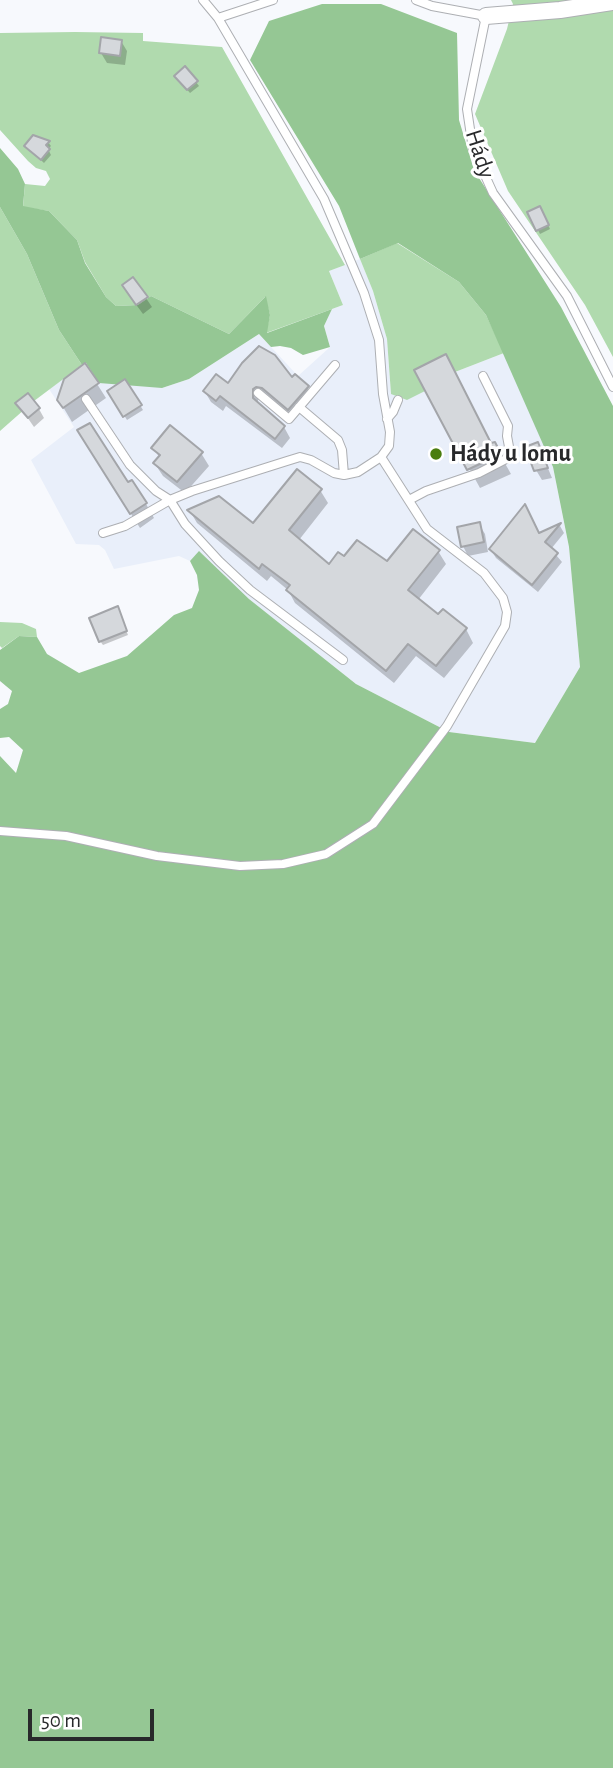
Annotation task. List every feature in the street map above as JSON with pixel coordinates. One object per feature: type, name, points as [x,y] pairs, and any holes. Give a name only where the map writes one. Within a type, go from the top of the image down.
[{"type":"street","points":[[486,16],[613,2]]},
{"type":"lane","points":[[103,533],[125,526],[170,500],[214,482],[300,457],[344,475],[370,466],[381,457],[388,446],[390,432],[379,340],[352,262],[324,200],[218,18],[203,0]]},
{"type":"lane","points":[[218,18],[273,0]]},
{"type":"lane","points":[[416,0],[432,6],[486,16]]},
{"type":"lane","name":"Hády","points":[[486,16],[467,108],[473,149],[493,193],[567,296],[613,387]]},
{"type":"lane","points":[[258,393],[289,419],[335,365]]},
{"type":"lane","points":[[409,500],[506,459],[510,452],[508,426],[483,376]]},
{"type":"lane","points":[[86,400],[130,465],[156,491],[170,500],[185,524],[250,590],[343,660]]},
{"type":"lane","points":[[387,419],[398,400]]},
{"type":"lane","points":[[299,407],[338,440],[342,450],[344,475]]},
{"type":"lane","points":[[0,831],[66,836],[157,856],[240,866],[283,864],[326,854],[373,824],[447,726],[493,650],[507,619],[506,604],[484,573],[428,529],[381,457]]},
{"type":"shaded area","points":[[360,259],[387,339],[391,394],[424,391],[414,370],[446,354],[455,372],[504,353],[553,467],[569,547],[580,667],[535,743],[449,732],[356,684],[249,599],[200,552],[190,561],[179,556],[114,569],[105,550],[99,545],[76,544],[31,460],[74,427],[49,389],[85,363],[162,388],[189,379],[259,334],[298,376],[330,347],[324,326],[332,309],[343,305],[329,271]]},
{"type":"green space","points":[[511,0],[613,0],[613,357],[585,305],[508,191],[475,114],[507,29],[513,4]]},
{"type":"green space","points":[[322,4],[381,4],[457,33],[459,120],[474,170],[561,307],[613,406],[613,1768],[0,1768],[0,756],[16,773],[23,750],[9,737],[0,738],[0,709],[8,704],[12,691],[0,681],[0,650],[19,636],[37,637],[47,654],[79,673],[127,656],[174,615],[192,608],[199,590],[197,575],[190,561],[199,551],[249,599],[356,684],[449,732],[535,743],[580,667],[569,547],[553,467],[486,315],[459,282],[398,243],[360,259],[339,206],[250,60],[269,21]]},
{"type":"green space","points":[[0,33],[143,33],[143,41],[222,47],[345,265],[329,271],[343,305],[266,333],[270,315],[265,297],[229,334],[151,296],[138,305],[116,306],[106,297],[85,262],[77,240],[49,211],[23,207],[25,184],[45,186],[50,179],[46,171],[36,168],[28,161],[0,130]]},
{"type":"green space","points":[[0,148],[18,169],[25,184],[23,206],[49,211],[77,240],[85,263],[106,297],[116,306],[138,305],[151,296],[229,334],[266,296],[270,315],[267,333],[332,309],[324,326],[330,347],[303,355],[291,348],[271,347],[259,334],[189,379],[162,388],[99,383],[86,363],[82,365],[59,330],[27,254],[0,207]]},
{"type":"green space","points":[[0,207],[27,254],[59,330],[82,365],[0,431]]},
{"type":"green space","points":[[397,243],[459,282],[486,315],[504,353],[455,372],[445,354],[414,370],[425,391],[407,400],[391,394],[387,339],[360,259]]},
{"type":"green space","points":[[0,622],[22,623],[36,629],[37,637],[19,636],[2,648]]},
{"type":"building","points":[[101,37],[122,40],[120,56],[99,53]]},
{"type":"building","points":[[185,66],[198,81],[187,90],[174,76]]},
{"type":"building","points":[[33,135],[50,141],[46,145],[50,149],[41,160],[24,146]]},
{"type":"building","points":[[540,206],[549,225],[536,231],[527,212]]},
{"type":"building","points":[[133,277],[148,297],[136,305],[122,285]]},
{"type":"building","points":[[259,346],[275,355],[292,377],[295,374],[309,386],[288,410],[262,388],[253,389],[253,398],[285,426],[275,439],[220,396],[216,401],[203,391],[216,374],[228,383],[242,363]]},
{"type":"building","points":[[446,354],[491,443],[495,442],[501,454],[467,470],[414,370]]},
{"type":"building","points":[[85,363],[99,383],[63,408],[57,400],[64,379]]},
{"type":"building","points":[[125,379],[142,405],[123,417],[107,391]]},
{"type":"building","points":[[28,393],[40,408],[28,418],[15,403]]},
{"type":"building","points":[[90,423],[128,482],[132,480],[147,503],[130,514],[77,430]]},
{"type":"building","points":[[170,425],[203,452],[177,482],[153,463],[160,455],[151,448]]},
{"type":"building","points":[[538,442],[548,468],[534,471],[525,447]]},
{"type":"building","points":[[297,469],[322,489],[289,530],[329,564],[338,552],[344,556],[357,540],[387,561],[413,529],[440,550],[408,590],[438,614],[443,609],[467,628],[436,666],[408,644],[386,671],[286,590],[290,585],[262,564],[259,569],[187,510],[219,496],[253,523]]},
{"type":"building","points":[[525,504],[539,533],[561,523],[545,542],[558,553],[532,585],[489,549]]},
{"type":"building","points":[[480,522],[484,542],[461,547],[457,527]]},
{"type":"building","points":[[118,606],[127,631],[99,642],[89,618]]},
{"type":"place","name":"Hády u lomu","points":[[436,454]]}]
